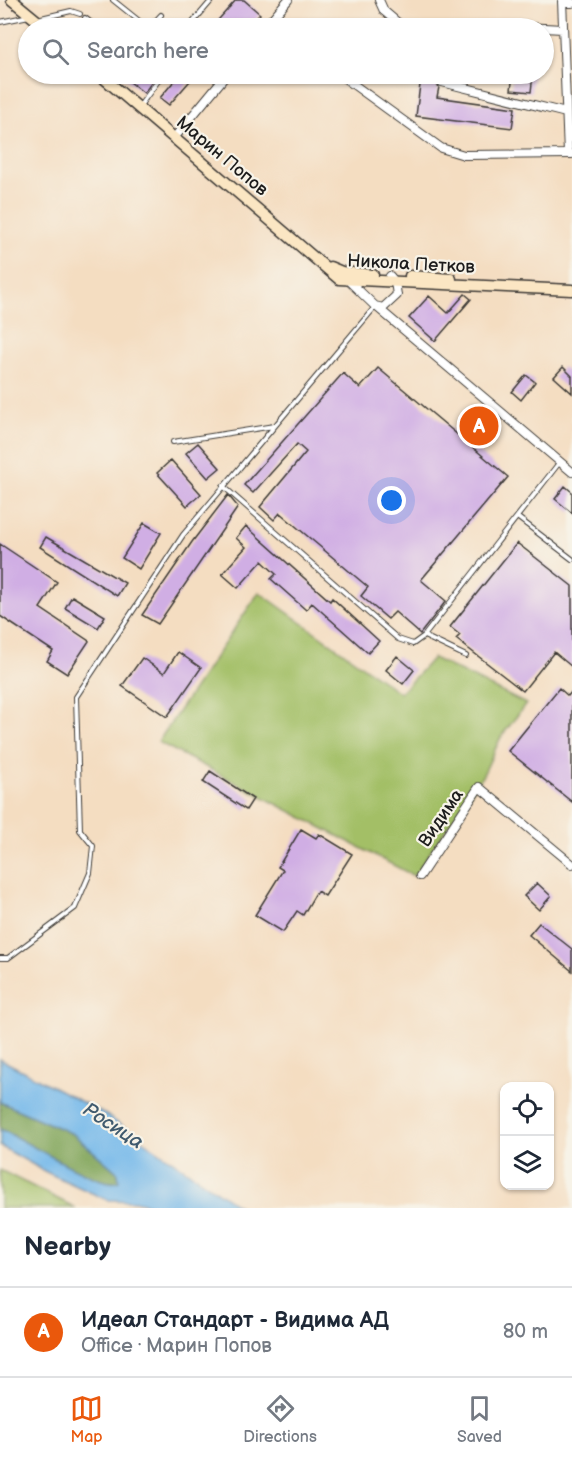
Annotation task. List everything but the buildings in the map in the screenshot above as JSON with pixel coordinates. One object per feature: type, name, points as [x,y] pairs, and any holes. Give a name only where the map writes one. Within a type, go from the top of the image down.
[{"type":"main road","points":[[12,0],[33,18]]},
{"type":"main road","name":"Марин Попов","points":[[111,84],[324,264]]},
{"type":"main road","name":"Никола Петков","points":[[324,264],[339,279],[349,281],[373,278]]},
{"type":"main road","name":"Никола Петков","points":[[324,264],[342,272],[373,278],[435,276],[484,284],[572,290]]},
{"type":"street","points":[[273,18],[288,0]]},
{"type":"street","points":[[379,0],[384,11],[392,18]]},
{"type":"street","points":[[353,84],[441,148],[464,155],[570,154],[566,113],[562,2],[572,3]]},
{"type":"street","points":[[554,29],[563,29]]},
{"type":"street","points":[[174,138],[219,84]]},
{"type":"street","points":[[450,84],[566,113]]},
{"type":"street","points":[[367,296],[373,278]]},
{"type":"street","points":[[376,307],[387,306],[397,295],[392,279]]},
{"type":"street","points":[[349,281],[376,307],[572,472]]},
{"type":"street","points":[[394,300],[397,324]]},
{"type":"street","name":"Видима","points":[[420,876],[479,787],[571,862]]},
{"type":"lane","points":[[113,0],[136,18]]},
{"type":"lane","points":[[197,18],[212,0]]},
{"type":"lane","points":[[33,18],[71,11],[80,14]]},
{"type":"lane","points":[[158,18],[161,15]]},
{"type":"lane","points":[[0,22],[18,20]]},
{"type":"lane","points":[[138,107],[156,84]]},
{"type":"lane","points":[[0,958],[8,958],[75,908],[90,873],[93,846],[80,830],[76,697],[183,535],[376,307]]},
{"type":"lane","points":[[173,442],[275,426]]},
{"type":"lane","points":[[223,486],[398,639],[413,644],[424,636],[560,462]]},
{"type":"lane","points":[[517,518],[572,559]]},
{"type":"lane","points":[[424,636],[466,656]]},
{"type":"green space","points":[[259,592],[400,693],[433,658],[526,704],[501,737],[483,775],[414,876],[158,742]]},
{"type":"green space","points":[[0,1102],[73,1134],[118,1173],[119,1181],[97,1179],[0,1129]]},
{"type":"green space","points":[[0,1170],[76,1208],[0,1208]]},
{"type":"water","name":"Росица","points":[[0,1059],[103,1113],[241,1208],[161,1208],[135,1201],[107,1200],[46,1172],[0,1146],[0,1129],[97,1179],[119,1181],[118,1173],[73,1134],[0,1102]]},
{"type":"place","name":"Идеал Стандарт - Видима АД","points":[[479,426]]}]
